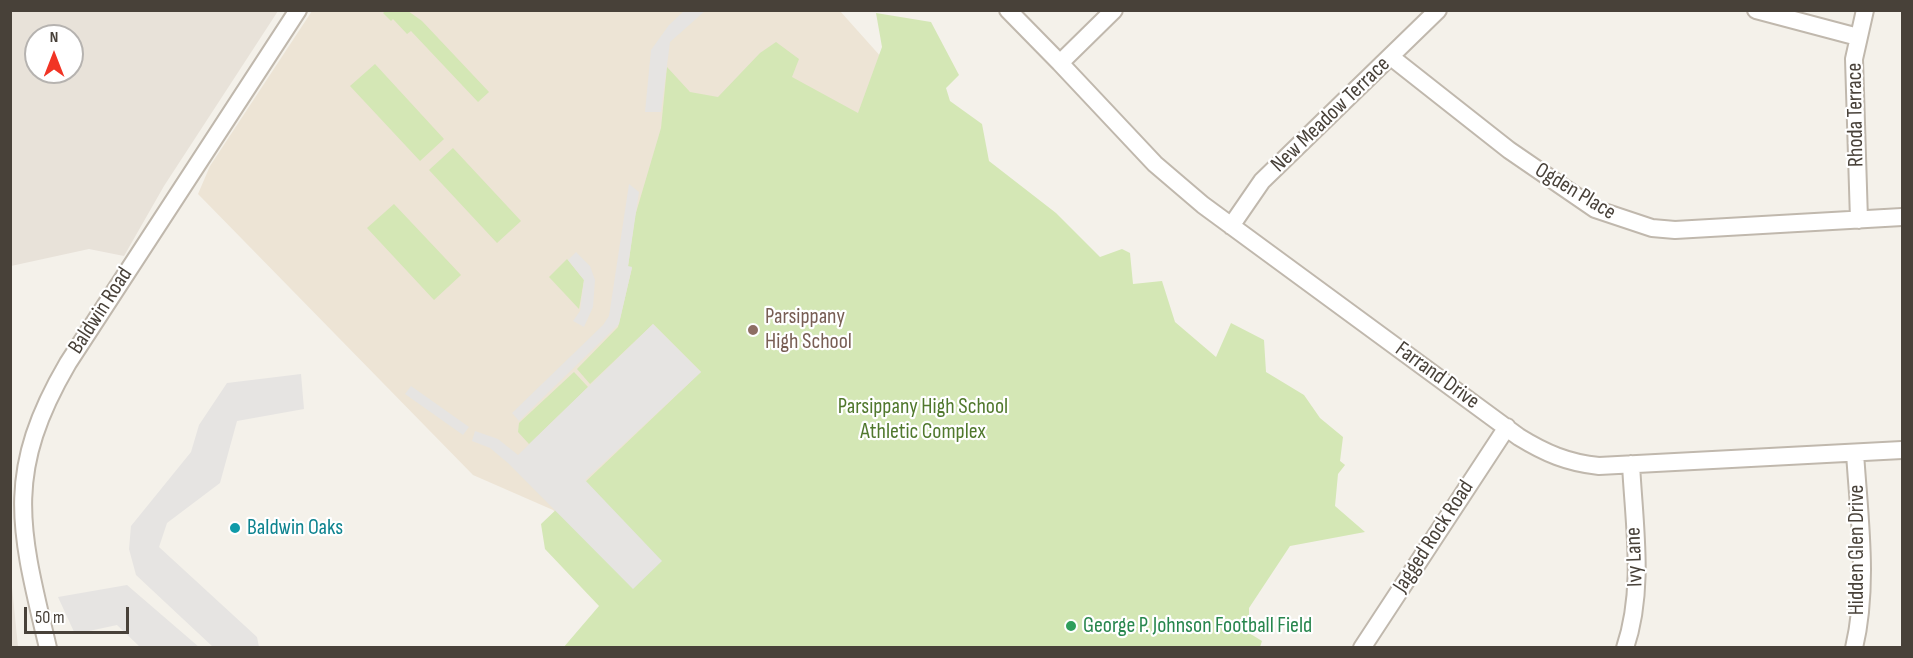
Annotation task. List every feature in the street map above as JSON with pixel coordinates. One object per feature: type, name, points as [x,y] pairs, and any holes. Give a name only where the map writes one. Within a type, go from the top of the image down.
[{"type":"street","name":"Baldwin Road","points":[[48,648],[28,565],[21,508],[23,479],[37,423],[68,363],[298,10]]},
{"type":"street","name":"Farrand Drive","points":[[1008,10],[1155,164],[1231,226],[1544,452],[1562,460],[1599,466],[1902,450]]},
{"type":"street","points":[[1060,63],[1114,10]]},
{"type":"street","name":"New Meadow Terrace","points":[[1231,226],[1262,181],[1438,10]]},
{"type":"street","points":[[1756,10],[1858,37]]},
{"type":"street","name":"Rhoda Terrace","points":[[1858,220],[1853,101],[1854,59],[1865,10]]},
{"type":"street","name":"Ogden Place","points":[[1391,57],[1437,95],[1519,156],[1595,209],[1625,221],[1652,228],[1675,230],[1902,217]]},
{"type":"street","name":"Jagged Rock Road","points":[[1362,648],[1507,427]]},
{"type":"street","name":"Hidden Glen Drive","points":[[1854,648],[1859,614],[1861,556],[1856,453]]},
{"type":"street","name":"Ivy Lane","points":[[1625,648],[1632,625],[1637,587],[1631,464]]},
{"type":"shaded area","points":[[10,11],[278,11],[164,186],[124,256],[89,249],[11,266]]},
{"type":"shaded area","name":"Parsippany High School","points":[[312,11],[840,11],[1001,191],[1345,465],[641,597],[553,510],[473,475],[198,194],[210,166]]},
{"type":"shaded area","points":[[684,11],[705,11],[670,42],[661,112],[645,112],[651,50],[669,25]]},
{"type":"shaded area","points":[[629,184],[639,192],[628,266],[632,267],[619,324],[519,421],[512,413],[603,325],[609,316]]},
{"type":"shaded area","points":[[576,252],[590,266],[595,280],[593,307],[584,327],[573,321],[580,311],[584,280],[568,260]]},
{"type":"shaded area","points":[[653,324],[701,372],[585,480],[662,561],[633,589],[508,463],[490,448],[472,441],[475,431],[498,439],[518,455]]},
{"type":"shaded area","points":[[301,374],[304,409],[237,421],[220,483],[167,523],[159,547],[257,637],[259,647],[213,647],[136,575],[129,549],[131,526],[191,452],[199,425],[227,383]]},
{"type":"shaded area","points":[[411,386],[469,427],[463,435],[405,394]]},
{"type":"shaded area","points":[[11,577],[18,647],[11,647]]},
{"type":"shaded area","points":[[127,585],[199,647],[140,647],[117,625],[75,634],[58,597]]},
{"type":"green space","points":[[408,11],[422,21],[489,92],[478,102],[411,31],[407,34],[393,19],[391,21],[383,13]]},
{"type":"green space","name":"Parsippany High School Athletic Complex","points":[[876,13],[931,22],[959,75],[946,88],[950,101],[982,124],[989,161],[1056,213],[1100,257],[1122,249],[1130,253],[1133,284],[1162,281],[1175,322],[1216,357],[1231,323],[1264,340],[1266,372],[1304,395],[1320,418],[1343,437],[1340,461],[1345,465],[1338,474],[1335,506],[1365,532],[1290,546],[1249,608],[1249,633],[1262,641],[1260,647],[563,648],[599,606],[545,549],[541,524],[701,372],[653,324],[590,384],[577,369],[618,327],[632,268],[628,267],[635,216],[661,128],[667,67],[690,92],[718,97],[760,53],[776,42],[799,59],[792,77],[858,113],[882,47]]},
{"type":"green space","points":[[375,64],[444,139],[420,161],[350,86]]},
{"type":"green space","points":[[453,148],[521,221],[497,243],[429,170]]},
{"type":"green space","points":[[394,204],[461,275],[434,300],[367,228]]},
{"type":"green space","points":[[567,259],[584,280],[579,309],[549,277]]},
{"type":"green space","points":[[574,372],[588,387],[529,444],[518,432],[519,423]]},
{"type":"place","name":"Parsippany High School","points":[[753,330]]},
{"type":"place","name":"Baldwin Oaks","points":[[235,528]]},
{"type":"place","name":"George P. Johnson Football Field","points":[[1071,626]]}]
